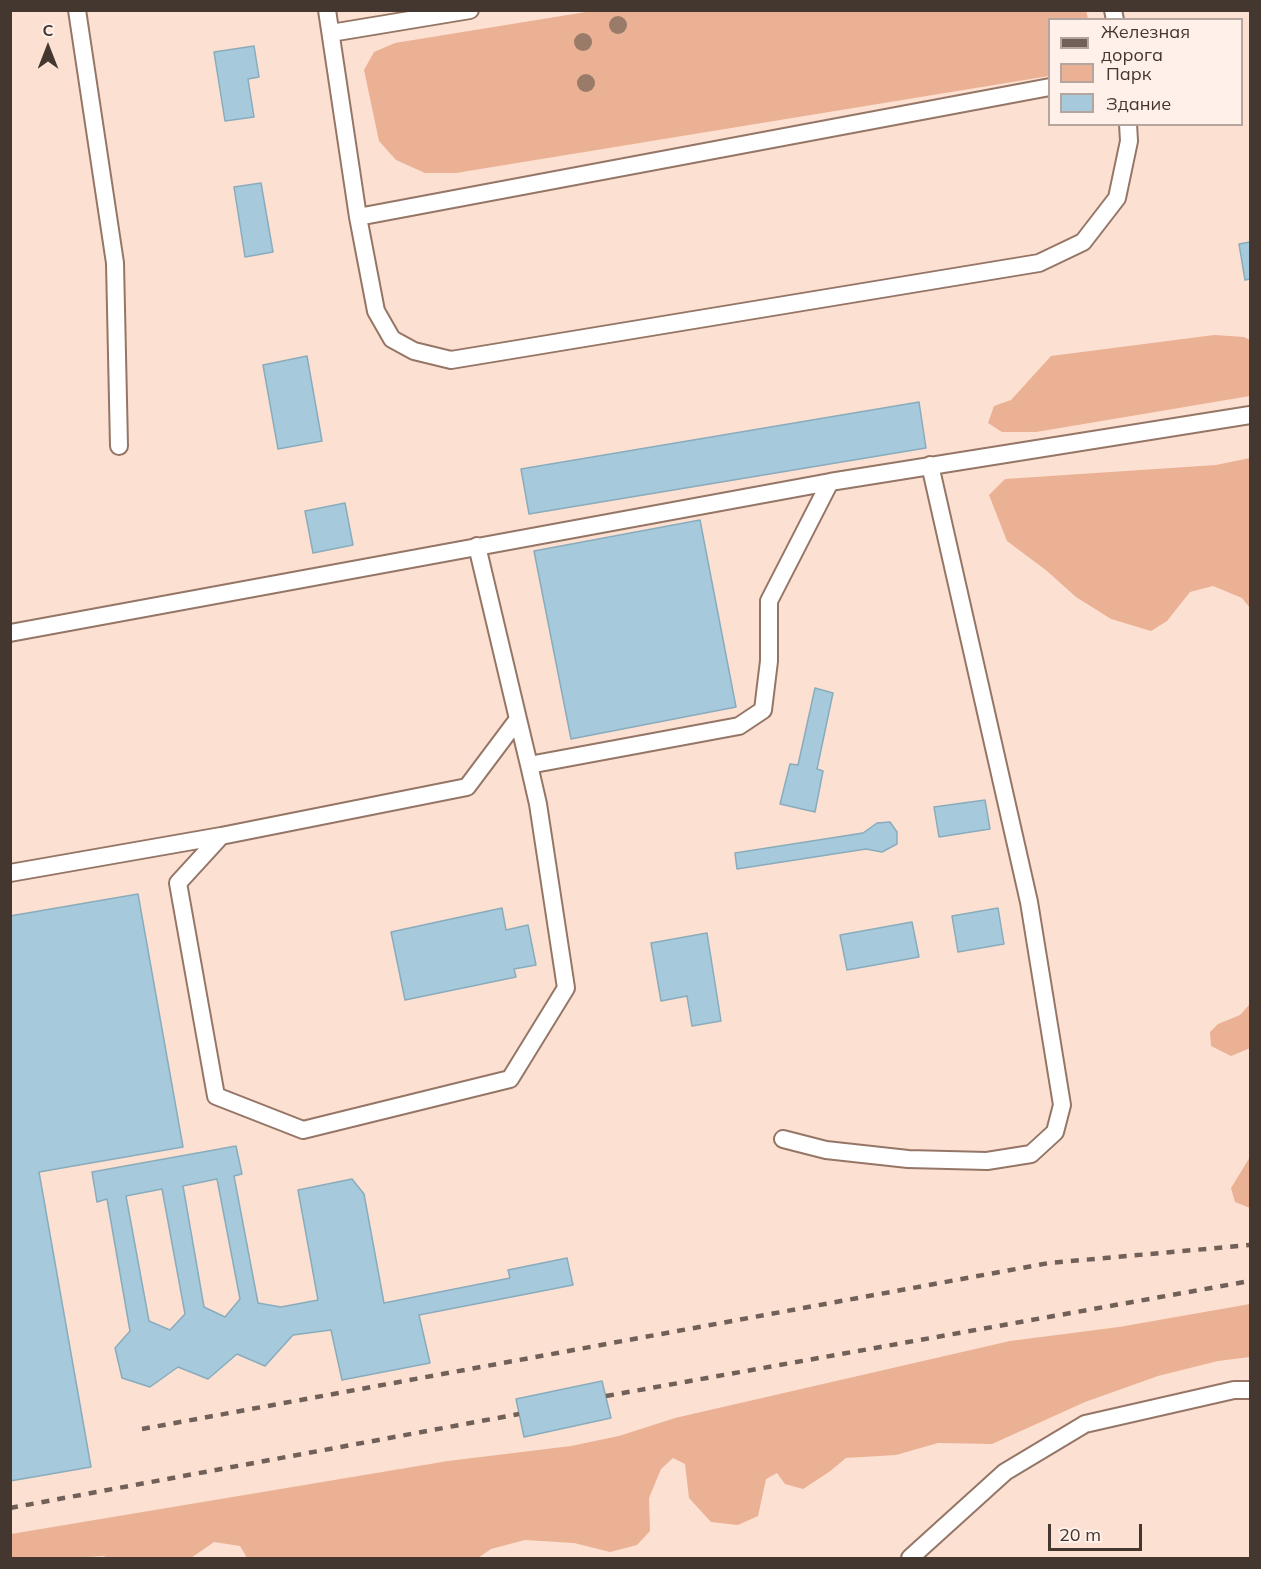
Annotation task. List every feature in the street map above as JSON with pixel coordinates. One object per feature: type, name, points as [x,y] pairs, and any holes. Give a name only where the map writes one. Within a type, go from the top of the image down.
[{"type":"lane","points":[[77,10],[115,263],[118,446]]},
{"type":"lane","points":[[327,10],[358,217],[376,311],[392,339],[414,351],[451,360],[1039,263],[1083,242],[1117,198],[1129,141],[1128,126]]},
{"type":"lane","points":[[331,33],[470,10]]},
{"type":"lane","points":[[358,217],[1048,87]]},
{"type":"lane","points":[[10,633],[830,482],[1251,415]]},
{"type":"lane","points":[[783,1139],[826,1150],[896,1158],[987,1161],[1031,1154],[1055,1132],[1062,1105],[1029,902],[930,465]]},
{"type":"lane","points":[[529,765],[739,726],[763,710],[769,661],[769,601],[830,482]]},
{"type":"lane","points":[[221,836],[178,883],[216,1096],[303,1130],[510,1079],[566,988],[538,804],[477,546]]},
{"type":"lane","points":[[10,873],[221,836],[468,787],[518,719]]},
{"type":"lane","points":[[910,1558],[1005,1472],[1085,1424],[1234,1390],[1251,1390]]},
{"type":"green space","points":[[1086,10],[1088,18],[1048,18],[1048,76],[456,173],[425,173],[396,160],[379,141],[364,70],[374,52],[395,43],[592,11]]},
{"type":"green space","points":[[1214,335],[1244,337],[1250,340],[1250,396],[1036,432],[1002,432],[988,423],[994,406],[1011,400],[1051,356]]},
{"type":"green space","points":[[1250,458],[1250,608],[1242,598],[1213,586],[1190,592],[1167,621],[1151,631],[1111,619],[1076,597],[1047,571],[1007,541],[989,495],[1005,479],[1216,465]]},
{"type":"green space","points":[[1250,1004],[1250,1048],[1231,1056],[1211,1046],[1210,1032],[1218,1024],[1240,1015]]},
{"type":"green space","points":[[1250,1157],[1250,1208],[1235,1202],[1231,1188]]},
{"type":"green space","points":[[1250,1304],[1250,1357],[1218,1361],[1158,1376],[1085,1402],[992,1444],[938,1443],[896,1455],[846,1458],[803,1489],[785,1484],[777,1473],[766,1479],[758,1516],[738,1525],[711,1522],[689,1498],[685,1464],[673,1458],[661,1469],[649,1498],[650,1531],[637,1545],[610,1552],[574,1543],[525,1540],[491,1549],[478,1558],[247,1558],[240,1546],[214,1542],[191,1558],[107,1558],[104,1556],[11,1558],[11,1534],[448,1461],[571,1446],[619,1436],[675,1418],[1010,1341],[1119,1327]]},
{"type":"building","points":[[254,46],[259,77],[248,79],[254,117],[225,121],[214,52]]},
{"type":"building","points":[[261,183],[273,252],[245,257],[234,187]]},
{"type":"building","points":[[1250,242],[1250,279],[1245,280],[1239,244]]},
{"type":"building","points":[[307,356],[322,441],[278,449],[263,365]]},
{"type":"building","points":[[919,402],[926,448],[529,514],[521,469]]},
{"type":"building","points":[[345,503],[353,545],[313,553],[305,511]]},
{"type":"building","points":[[700,520],[736,707],[571,739],[534,551]]},
{"type":"building","points":[[815,688],[833,693],[817,769],[823,771],[815,812],[780,804],[790,764],[798,765]]},
{"type":"building","points":[[985,800],[990,829],[939,837],[934,807]]},
{"type":"building","points":[[890,822],[897,832],[897,844],[882,852],[866,849],[737,869],[735,853],[863,833],[877,823]]},
{"type":"building","points":[[138,894],[183,1147],[39,1172],[91,1467],[10,1481],[10,916]]},
{"type":"building","points":[[502,908],[506,930],[528,925],[536,965],[514,969],[516,977],[405,1000],[391,932]]},
{"type":"building","points":[[998,908],[1004,944],[958,952],[952,916]]},
{"type":"building","points":[[912,922],[919,957],[847,970],[840,935]]},
{"type":"building","points":[[707,933],[721,1021],[692,1026],[687,996],[661,1001],[651,943]]},
{"type":"building","points":[[236,1146],[242,1174],[234,1176],[258,1303],[281,1307],[318,1300],[298,1190],[352,1179],[364,1194],[384,1303],[510,1278],[508,1270],[567,1258],[573,1285],[419,1315],[430,1363],[342,1380],[331,1330],[293,1335],[265,1366],[237,1354],[208,1379],[178,1367],[150,1387],[122,1378],[115,1348],[130,1331],[107,1199],[97,1202],[92,1172]],"holes":[[[217,1179],[240,1299],[225,1317],[204,1307],[183,1186]],[[162,1189],[185,1314],[170,1330],[149,1321],[126,1196]]]},
{"type":"building","points":[[602,1381],[611,1418],[524,1437],[516,1399]]},
{"type":"railway","points":[[142,1429],[1049,1263],[1250,1245]]},
{"type":"railway","points":[[606,1396],[1250,1281]]},
{"type":"railway","points":[[10,1508],[519,1414]]}]
